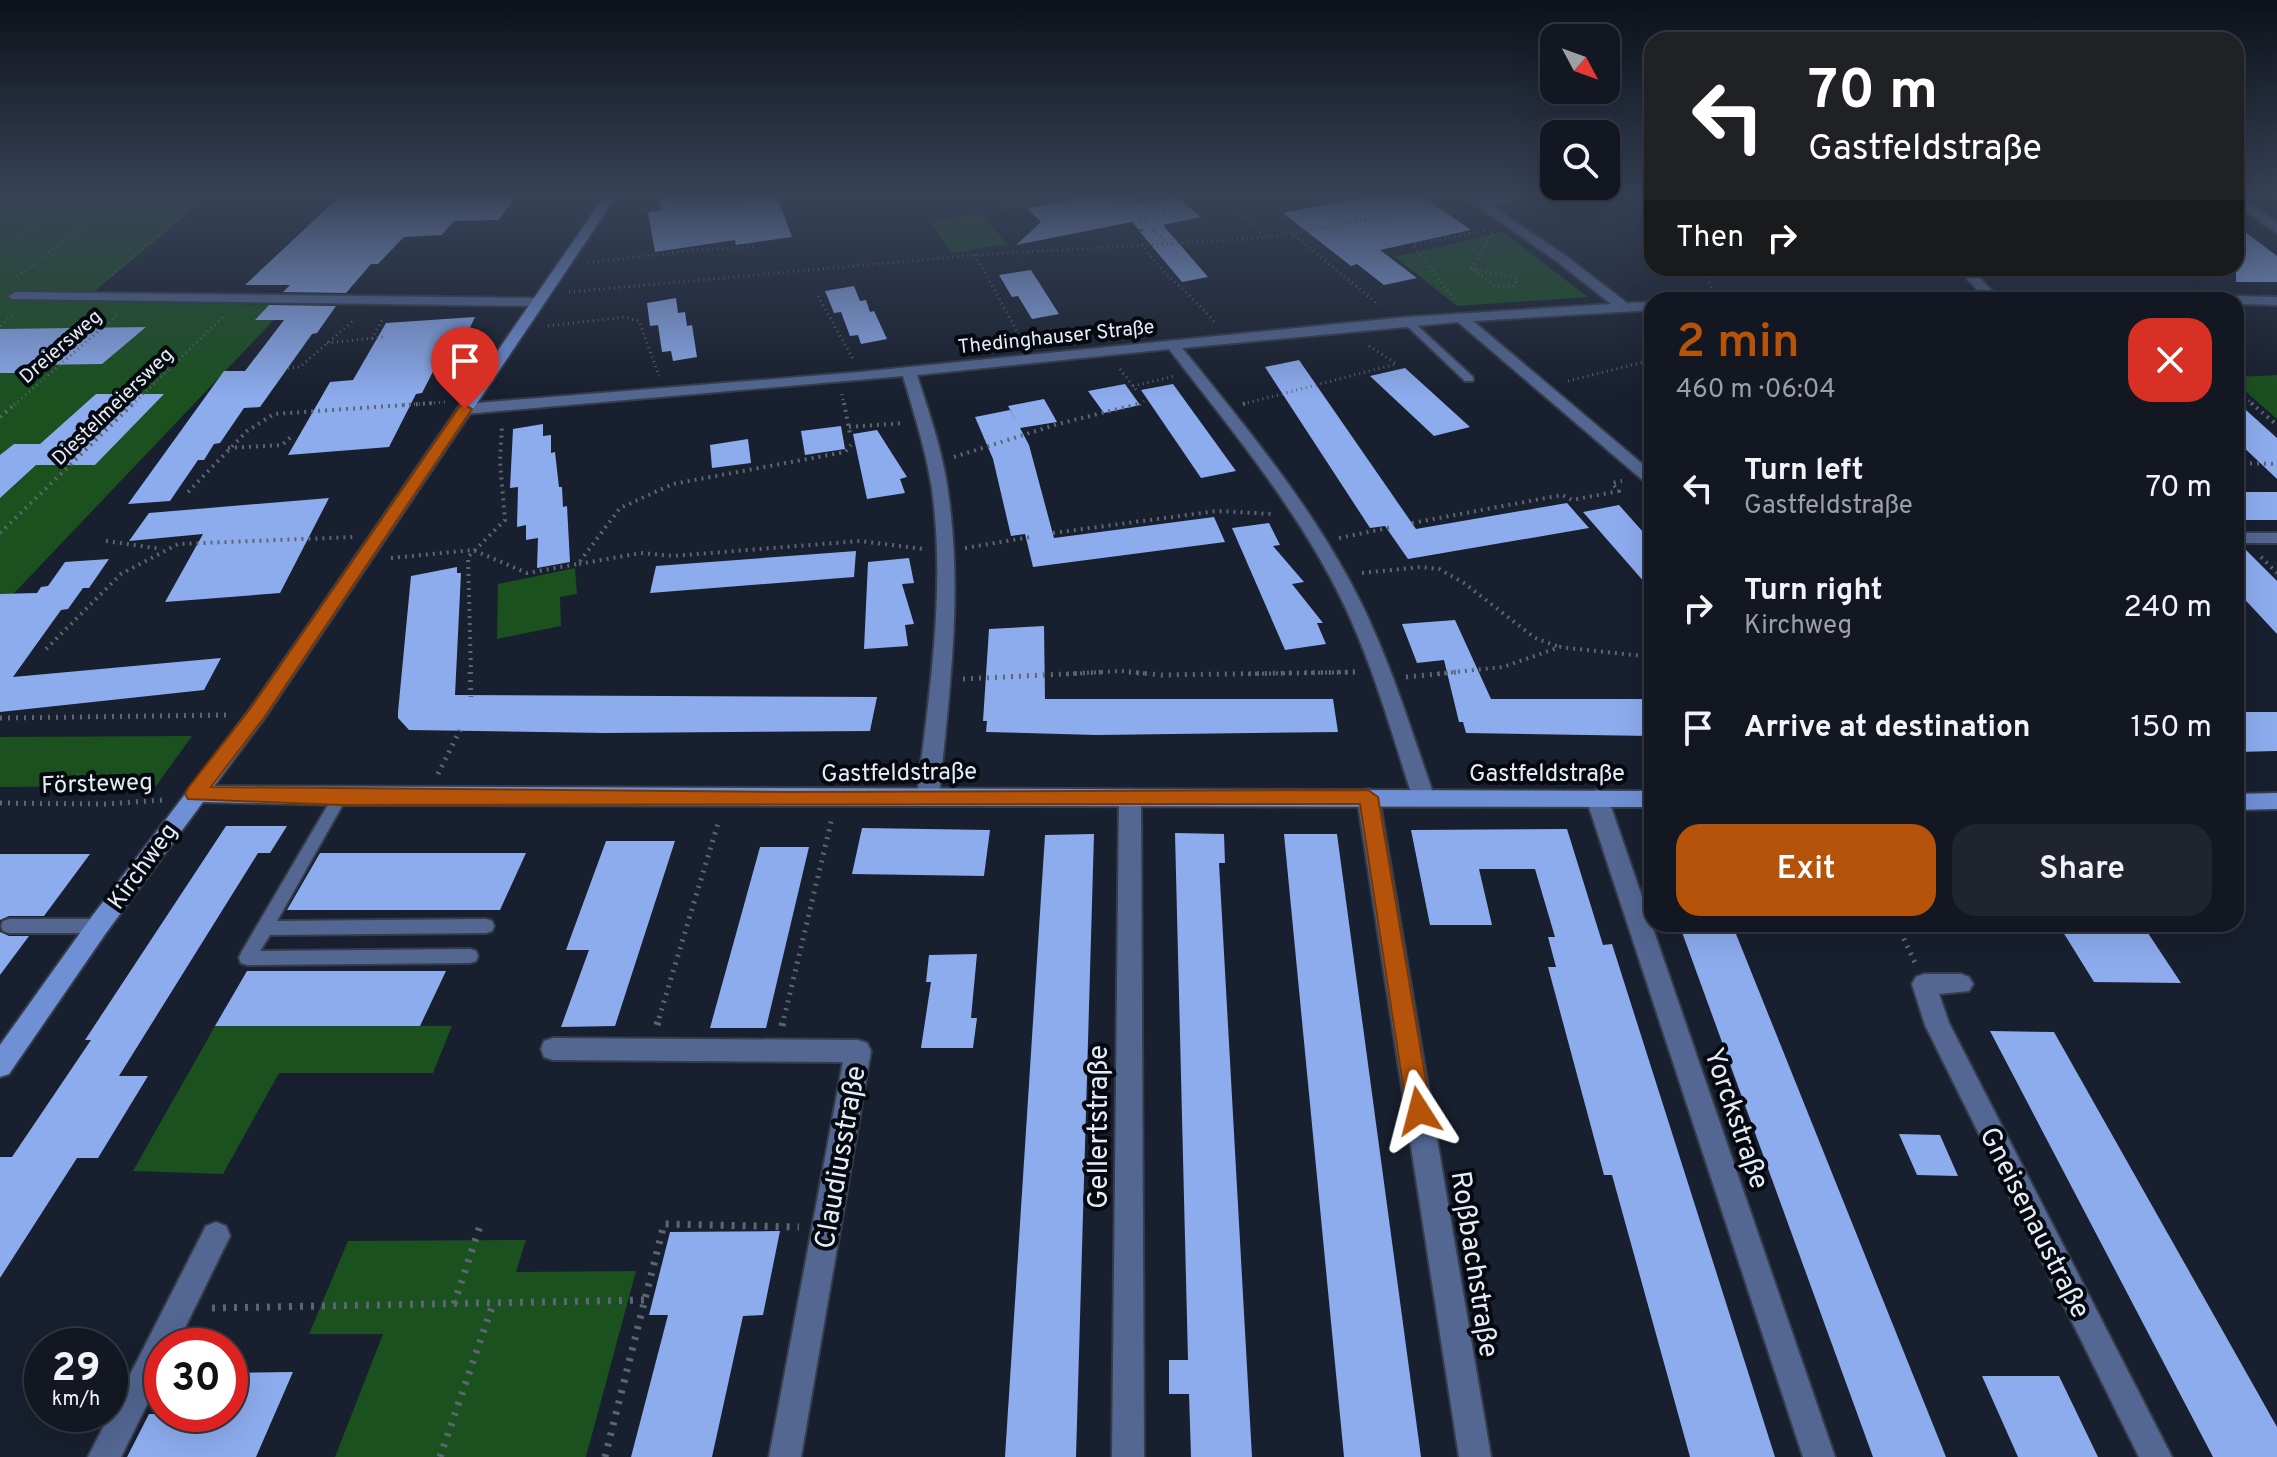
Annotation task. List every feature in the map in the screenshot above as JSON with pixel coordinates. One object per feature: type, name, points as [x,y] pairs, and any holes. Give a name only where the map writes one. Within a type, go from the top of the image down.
[{"type":"street","points":[[1566,262],[1623,307]]},
{"type":"street","name":"Kirchweg","points":[[0,1066],[98,926],[257,714],[564,264]]},
{"type":"street","points":[[1971,276],[1986,292]]},
{"type":"street","points":[[16,296],[541,298]]},
{"type":"street","points":[[2244,300],[2277,301]]},
{"type":"street","name":"Thedinghauser Straße","points":[[468,405],[508,406],[909,372],[1407,321],[1644,306]]},
{"type":"street","points":[[1465,317],[1644,474]]},
{"type":"street","points":[[1172,344],[1279,481],[1339,577],[1383,675],[1424,799]]},
{"type":"street","points":[[909,372],[940,487],[945,550],[940,680],[928,796]]},
{"type":"street","points":[[2244,538],[2277,538]]},
{"type":"street","name":"Gastfeldstraße","points":[[195,794],[725,799],[928,796],[1644,799]]},
{"type":"street","name":"Gellertstraße","points":[[1128,1457],[1130,797]]},
{"type":"street","name":"Roßbachstraße","points":[[1368,797],[1475,1457]]},
{"type":"street","name":"Yorckstraße","points":[[1597,798],[1819,1457]]},
{"type":"street","points":[[2244,802],[2277,801]]},
{"type":"street","points":[[1924,984],[1961,984]]},
{"type":"street","name":"Gneisenaustraße","points":[[1924,984],[1937,1025],[2156,1457]]},
{"type":"street","points":[[553,1049],[776,1050]]},
{"type":"street","name":"Claudiusstraße","points":[[776,1050],[858,1051],[785,1457]]},
{"type":"street","points":[[104,1457],[216,1236]]},
{"type":"lane","points":[[1407,321],[1469,379]]},
{"type":"lane","points":[[340,797],[247,958],[470,956]]},
{"type":"lane","points":[[9,926],[98,926]]},
{"type":"lane","points":[[265,928],[486,926]]},
{"type":"path","points":[[12,281],[37,262]]},
{"type":"path","points":[[85,296],[126,262]]},
{"type":"path","points":[[564,264],[586,262]]},
{"type":"path","points":[[541,298],[904,262]]},
{"type":"path","points":[[979,262],[1019,337],[1036,358]]},
{"type":"path","points":[[1154,262],[1194,297],[1213,318],[1224,339]]},
{"type":"path","points":[[1327,262],[1376,304],[1407,321]]},
{"type":"path","points":[[1425,262],[1465,317]]},
{"type":"path","points":[[1471,268],[1475,262]]},
{"type":"path","points":[[1471,268],[1516,278],[1515,286],[1497,287],[1471,268]]},
{"type":"path","name":"Dreiersweg","points":[[0,417],[138,296]]},
{"type":"path","points":[[818,296],[860,376]]},
{"type":"path","name":"Diestelmeiersweg","points":[[0,533],[243,298]]},
{"type":"path","points":[[372,339],[383,317]]},
{"type":"path","points":[[519,330],[624,317],[639,321],[665,393]]},
{"type":"path","points":[[288,368],[300,367],[352,320],[367,319]]},
{"type":"path","points":[[326,343],[384,337]]},
{"type":"path","points":[[1543,388],[1644,362]]},
{"type":"path","points":[[1224,410],[1397,364]]},
{"type":"path","points":[[1133,386],[1194,372]]},
{"type":"path","points":[[836,378],[850,434]]},
{"type":"path","points":[[2244,397],[2277,425]]},
{"type":"path","points":[[933,462],[1058,424],[1139,406],[1144,401]]},
{"type":"path","points":[[188,492],[228,448],[274,414],[468,405]]},
{"type":"path","points":[[471,697],[468,557],[505,520],[501,428],[508,406]]},
{"type":"path","points":[[849,427],[898,422],[923,424]]},
{"type":"path","points":[[228,448],[282,445],[292,436]]},
{"type":"path","points":[[578,564],[620,508],[673,484],[845,452],[851,445]]},
{"type":"path","points":[[2244,463],[2277,464]]},
{"type":"path","points":[[1412,523],[1562,495],[1572,500],[1619,491],[1612,483],[1644,479]]},
{"type":"path","points":[[1053,533],[1217,511],[1298,512]]},
{"type":"path","points":[[1317,543],[1393,527]]},
{"type":"path","points":[[46,649],[125,569],[163,549],[178,544],[342,537]]},
{"type":"path","points":[[361,561],[473,550],[527,573],[641,553],[673,556],[860,541],[912,549],[945,550],[1031,537]]},
{"type":"path","points":[[106,541],[163,549]]},
{"type":"path","points":[[1339,577],[1393,569],[1439,569],[1464,583],[1535,638],[1560,647],[1644,656]]},
{"type":"path","points":[[940,680],[1121,671],[1162,675],[1352,672],[1407,677],[1503,667],[1560,647]]},
{"type":"path","points":[[0,718],[214,715]]},
{"type":"path","points":[[427,796],[460,730]]},
{"type":"path","name":"Försteweg","points":[[0,803],[148,802],[195,794]]},
{"type":"path","points":[[776,1050],[836,798]]},
{"type":"path","points":[[650,1049],[725,799]]},
{"type":"path","points":[[1901,932],[1924,984]]},
{"type":"path","points":[[454,1304],[481,1223]]},
{"type":"path","points":[[605,1457],[664,1224],[800,1227],[797,1242]]},
{"type":"path","points":[[179,1309],[645,1300]]},
{"type":"path","points":[[440,1457],[493,1304]]},
{"type":"green space","points":[[0,262],[130,262],[83,301],[288,305],[0,608]]},
{"type":"green space","points":[[1401,262],[1542,262],[1588,297],[1457,306]]},
{"type":"green space","points":[[2277,375],[2277,419],[2244,390],[2244,377]]},
{"type":"green space","points":[[575,568],[577,594],[560,597],[561,626],[497,639],[498,584]]},
{"type":"green space","points":[[192,736],[156,786],[0,787],[0,737]]},
{"type":"green space","points":[[215,1026],[452,1026],[433,1073],[279,1073],[223,1174],[133,1171]]},
{"type":"green space","points":[[526,1240],[516,1272],[636,1271],[586,1457],[335,1457],[383,1334],[309,1334],[348,1241]]},
{"type":"building","points":[[270,262],[380,262],[371,264],[346,293],[283,292],[290,285],[245,285]]},
{"type":"building","points":[[1165,262],[1195,262],[1208,277],[1182,282]]},
{"type":"building","points":[[1346,262],[1396,262],[1417,278],[1384,285],[1357,264],[1351,266]]},
{"type":"building","points":[[2244,262],[2277,262],[2277,282],[2236,282],[2236,276],[2244,276]]},
{"type":"building","points":[[1031,270],[1059,314],[1032,319],[1018,296],[1012,297],[999,275]]},
{"type":"building","points":[[854,286],[860,301],[866,300],[870,312],[874,311],[887,339],[861,344],[858,335],[850,336],[841,312],[834,313],[825,291]]},
{"type":"building","points":[[676,298],[678,313],[685,312],[687,326],[692,325],[697,357],[673,361],[671,351],[662,352],[658,325],[650,326],[647,303]]},
{"type":"building","points":[[269,305],[336,306],[260,407],[244,408],[220,443],[214,444],[204,460],[198,460],[170,501],[128,504],[224,371],[245,371],[284,320],[255,320]]},
{"type":"building","points":[[475,317],[461,347],[445,348],[422,393],[416,394],[389,447],[288,455],[330,382],[353,380],[386,323]]},
{"type":"building","points":[[146,327],[102,364],[30,365],[19,373],[0,373],[0,329]]},
{"type":"building","points":[[1299,360],[1416,529],[1567,503],[1589,528],[1408,559],[1385,526],[1370,528],[1265,367]]},
{"type":"building","points":[[1405,368],[1470,427],[1434,436],[1370,376]]},
{"type":"building","points":[[1125,384],[1140,405],[1104,413],[1088,391]]},
{"type":"building","points":[[1173,384],[1236,471],[1201,478],[1141,390]]},
{"type":"building","points":[[96,394],[164,394],[95,465],[36,465],[0,498],[0,455],[14,444],[40,444]]},
{"type":"building","points":[[1044,399],[1057,422],[1020,428],[1029,445],[1054,538],[1214,517],[1225,542],[1033,567],[1025,534],[1011,536],[993,459],[975,417],[1010,410],[1019,426],[1008,406]]},
{"type":"building","points":[[2244,408],[2277,438],[2277,479],[2244,448]]},
{"type":"building","points":[[543,424],[543,436],[551,435],[551,453],[555,452],[563,507],[567,506],[570,562],[537,568],[538,538],[526,540],[526,525],[517,527],[518,487],[510,488],[513,429]]},
{"type":"building","points":[[841,426],[845,449],[805,455],[801,431]]},
{"type":"building","points":[[877,430],[907,477],[900,479],[905,493],[867,499],[853,434]]},
{"type":"building","points":[[748,439],[751,463],[712,468],[710,445]]},
{"type":"building","points":[[2244,492],[2277,492],[2277,520],[2244,520]]},
{"type":"building","points":[[329,498],[280,593],[165,602],[203,534],[129,541],[149,513]]},
{"type":"building","points":[[1619,505],[1644,533],[1644,582],[1583,512]]},
{"type":"building","points":[[1269,523],[1280,545],[1273,546],[1304,582],[1292,584],[1323,623],[1317,623],[1326,644],[1285,650],[1232,528]]},
{"type":"building","points":[[2244,548],[2277,581],[2277,634],[2244,599]]},
{"type":"building","points":[[856,551],[854,577],[650,593],[656,566]]},
{"type":"building","points":[[909,558],[914,583],[902,584],[914,624],[905,625],[908,646],[864,649],[868,562]]},
{"type":"building","points":[[109,559],[89,588],[83,588],[68,609],[61,610],[13,677],[221,658],[204,690],[0,712],[0,594],[37,593],[41,587],[48,586],[65,562]]},
{"type":"building","points":[[457,567],[457,573],[461,573],[455,695],[877,697],[870,731],[605,733],[409,730],[398,718],[398,712],[411,576]]},
{"type":"building","points":[[1455,620],[1491,699],[1644,699],[1644,736],[1466,733],[1463,722],[1459,722],[1444,660],[1417,663],[1402,624]]},
{"type":"building","points":[[1044,626],[1045,699],[1333,699],[1338,732],[1096,735],[986,732],[987,721],[983,721],[989,629]]},
{"type":"building","points":[[2244,712],[2277,712],[2277,751],[2244,752]]},
{"type":"building","points":[[226,826],[287,826],[270,853],[258,853],[119,1076],[148,1076],[98,1158],[77,1158],[0,1278],[0,1157],[12,1157],[91,1040],[85,1040]]},
{"type":"building","points":[[862,828],[990,830],[984,876],[852,874]]},
{"type":"building","points":[[1567,829],[1603,945],[1612,944],[1775,1457],[1690,1457],[1612,1175],[1604,1175],[1548,967],[1556,967],[1548,937],[1555,937],[1535,869],[1479,869],[1492,925],[1430,925],[1411,830]]},
{"type":"building","points":[[1175,833],[1224,834],[1225,863],[1219,863],[1252,1457],[1191,1457],[1189,1394],[1169,1394],[1169,1360],[1188,1360]]},
{"type":"building","points":[[1094,834],[1076,1457],[1005,1457],[1045,835]]},
{"type":"building","points":[[1284,834],[1337,834],[1421,1457],[1344,1457]]},
{"type":"building","points":[[606,841],[675,841],[615,1026],[561,1027],[589,950],[566,950]]},
{"type":"building","points":[[760,847],[809,847],[766,1028],[710,1028]]},
{"type":"building","points":[[320,853],[526,853],[500,910],[287,910]]},
{"type":"building","points":[[0,854],[90,854],[44,916],[9,916],[0,920]]},
{"type":"building","points":[[0,932],[9,936],[29,936],[0,975]]},
{"type":"building","points":[[1682,932],[1735,932],[1946,1457],[1873,1457]]},
{"type":"building","points":[[2063,932],[2147,932],[2181,983],[2094,982]]},
{"type":"building","points":[[977,954],[971,1018],[977,1018],[973,1048],[921,1048],[931,982],[926,982],[929,955]]},
{"type":"building","points":[[247,971],[446,971],[420,1026],[215,1026]]},
{"type":"building","points":[[1990,1031],[2054,1032],[2277,1427],[2277,1457],[2213,1457]]},
{"type":"building","points":[[1899,1134],[1940,1135],[1958,1176],[1917,1175]]},
{"type":"building","points":[[780,1231],[763,1315],[743,1316],[712,1457],[631,1457],[668,1315],[649,1315],[670,1232]]},
{"type":"building","points":[[293,1372],[256,1457],[127,1457],[144,1424],[144,1432],[248,1432],[248,1373]]},
{"type":"building","points":[[1982,1376],[2059,1376],[2098,1457],[2018,1457]]},
{"type":"route","points":[[465,409],[257,714],[195,794],[786,799],[928,796],[1368,797],[1419,1111]]}]
